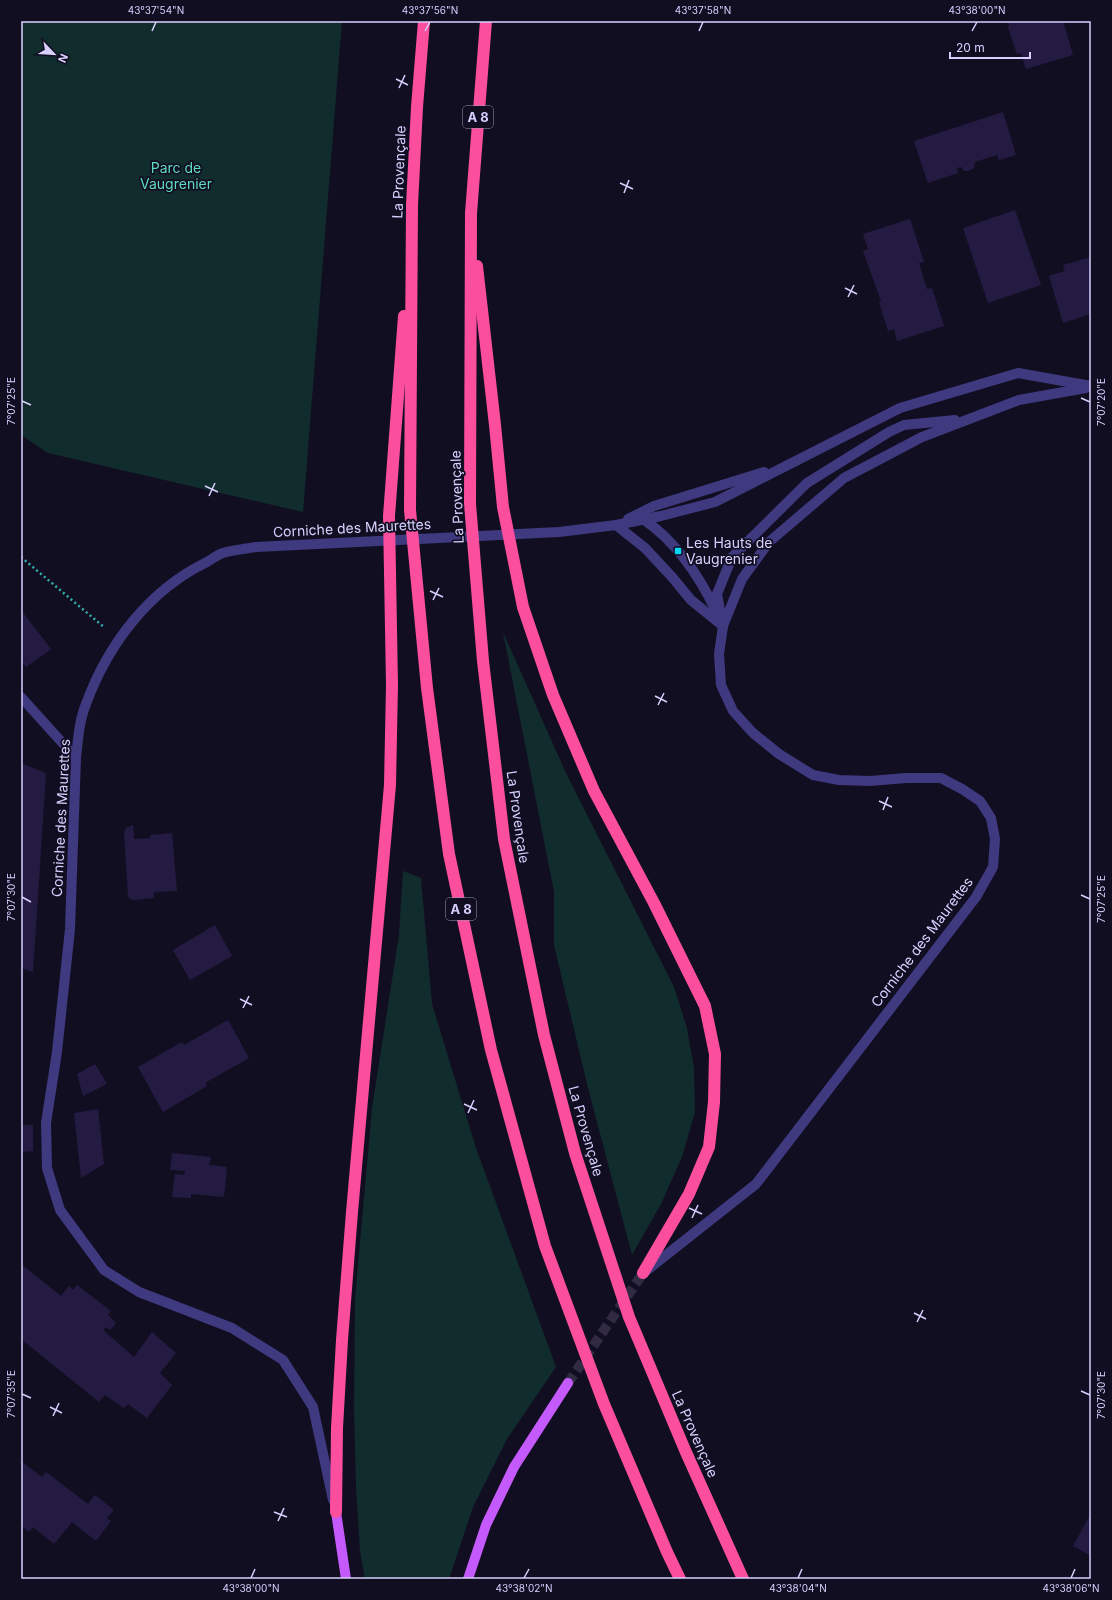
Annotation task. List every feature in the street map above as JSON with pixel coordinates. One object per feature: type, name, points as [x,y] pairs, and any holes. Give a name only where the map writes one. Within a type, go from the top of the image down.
[{"type":"highway","name":"La Provençale","points":[[424,21],[417,107],[412,206],[410,510],[427,688],[449,854],[490,1050],[545,1246],[604,1404],[680,1579]]},
{"type":"highway","name":"La Provençale","points":[[486,21],[471,213],[470,504],[483,661],[506,847],[544,1035],[577,1160],[629,1317],[685,1450],[744,1579]]},
{"type":"highway","points":[[336,1512],[337,1428],[342,1340],[390,785],[392,685],[389,516],[412,206]]},
{"type":"highway","points":[[471,213],[503,507],[523,607],[553,695],[594,791],[654,903],[705,1006],[715,1054],[714,1102],[709,1147],[689,1194],[643,1273]]},
{"type":"main road","points":[[468,1579],[486,1525],[514,1467],[568,1382]]},
{"type":"main road","points":[[336,1512],[346,1579]]},
{"type":"street","points":[[616,525],[715,502],[900,408],[1018,373],[1091,387]]},
{"type":"street","points":[[723,626],[742,579],[769,542],[844,478],[922,437],[1019,400],[1091,387]]},
{"type":"street","points":[[723,626],[717,594],[732,557],[807,484],[889,432],[904,425],[968,419]]},
{"type":"street","points":[[616,525],[654,506],[718,485],[786,466]]},
{"type":"street","points":[[643,519],[658,529],[696,573],[723,626]]},
{"type":"street","name":"Corniche des Maurettes","points":[[336,1512],[313,1408],[283,1360],[232,1328],[140,1292],[104,1270],[60,1210],[47,1168],[46,1123],[57,1052],[70,929],[76,758],[79,730],[85,705],[108,655],[130,623],[154,597],[188,571],[223,553],[256,547],[559,532],[616,525]]},
{"type":"street","points":[[616,525],[645,548],[691,600],[723,626]]},
{"type":"street","name":"Corniche des Maurettes","points":[[643,1273],[756,1184],[976,897],[993,867],[995,839],[991,818],[980,801],[962,789],[941,778],[906,778],[870,781],[839,780],[813,775],[779,754],[753,733],[733,711],[721,685],[719,654],[723,626]]},
{"type":"street","points":[[21,697],[76,758]]},
{"type":"path","points":[[21,557],[119,640]]},
{"type":"green space","name":"Parc de Vaugrenier","points":[[21,21],[342,21],[303,512],[48,453],[21,435]]},
{"type":"green space","points":[[503,632],[566,773],[674,987],[687,1028],[694,1068],[695,1112],[682,1157],[661,1204],[632,1255],[587,1084],[554,945],[554,892]]},
{"type":"green space","points":[[403,871],[421,878],[432,1004],[476,1148],[556,1367],[507,1439],[473,1507],[449,1579],[365,1579],[360,1551],[356,1486],[354,1410],[355,1299],[372,1108],[399,935]]},
{"type":"building","points":[[1008,21],[1063,21],[1073,55],[1026,69],[1021,53],[1017,54],[1008,27]]},
{"type":"building","points":[[1003,112],[1016,155],[999,160],[997,155],[975,162],[974,168],[969,171],[964,171],[961,167],[957,168],[958,173],[928,183],[914,141]]},
{"type":"building","points":[[1015,210],[1041,285],[988,303],[963,228]]},
{"type":"building","points":[[910,219],[924,262],[919,263],[927,289],[932,288],[944,326],[897,341],[894,329],[888,331],[879,302],[881,301],[863,251],[868,249],[863,234]]},
{"type":"building","points":[[1091,257],[1091,314],[1063,323],[1049,276],[1065,271],[1063,265]]},
{"type":"building","points":[[21,610],[51,649],[26,667],[21,661]]},
{"type":"building","points":[[21,763],[46,773],[33,972],[21,968]]},
{"type":"building","points":[[133,825],[134,839],[150,838],[150,835],[172,833],[177,891],[154,892],[154,898],[134,900],[130,899],[128,896],[124,833],[126,828]]},
{"type":"building","points":[[215,925],[232,956],[190,980],[173,950]]},
{"type":"building","points":[[228,1020],[249,1058],[205,1083],[207,1086],[163,1112],[138,1067],[182,1042],[184,1045]]},
{"type":"building","points":[[95,1064],[107,1084],[83,1096],[77,1074]]},
{"type":"building","points":[[98,1109],[104,1164],[81,1178],[74,1113]]},
{"type":"building","points":[[21,1125],[33,1125],[33,1151],[21,1152]]},
{"type":"building","points":[[172,1153],[211,1157],[209,1165],[227,1167],[224,1197],[191,1194],[191,1198],[172,1197],[175,1174],[184,1175],[185,1171],[170,1170]]},
{"type":"building","points":[[21,1264],[61,1296],[69,1286],[73,1290],[77,1285],[111,1311],[108,1315],[116,1323],[110,1330],[106,1327],[103,1330],[134,1357],[152,1332],[176,1353],[160,1373],[172,1385],[147,1418],[128,1404],[124,1408],[105,1395],[99,1402],[21,1339]]},
{"type":"building","points":[[21,1461],[42,1477],[46,1472],[88,1504],[95,1495],[114,1510],[107,1518],[111,1521],[96,1541],[72,1522],[54,1544],[33,1527],[29,1532],[21,1525]]},
{"type":"building","points":[[1091,1513],[1091,1556],[1073,1546]]},
{"type":"tunnel","points":[[568,1383],[643,1273]]},
{"type":"place","name":"Les Hauts de Vaugrenier","points":[[678,551]]}]
